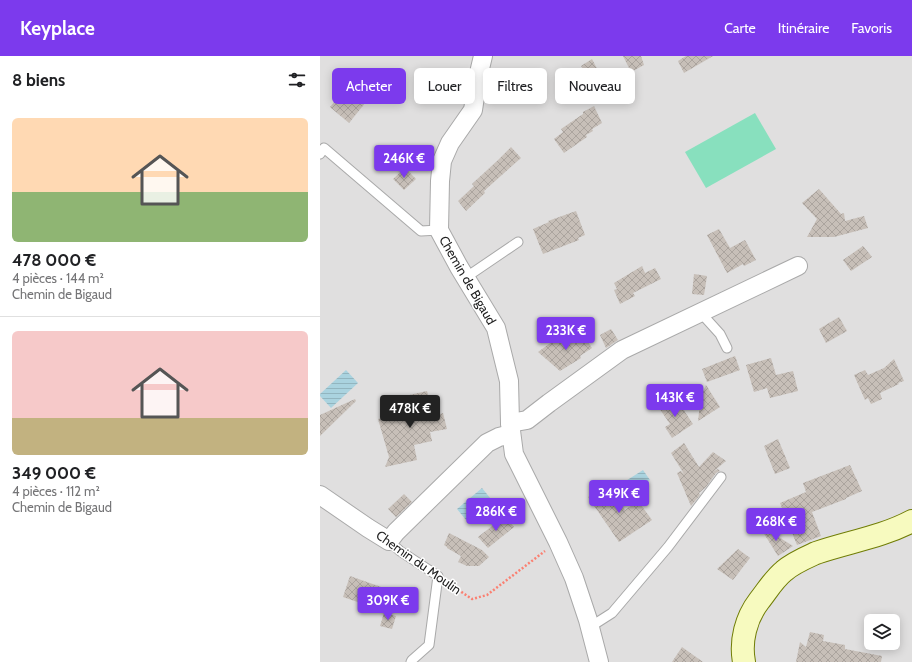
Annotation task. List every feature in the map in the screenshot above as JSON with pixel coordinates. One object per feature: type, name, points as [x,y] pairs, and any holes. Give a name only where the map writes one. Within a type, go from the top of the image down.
[{"type":"street","name":"Chemin de Bigaud","points":[[483,56],[473,110],[450,143],[442,161],[439,230],[496,328],[509,381],[511,428],[514,454],[558,542],[574,578],[590,627],[599,662]]},
{"type":"street","points":[[389,540],[487,443],[527,420],[622,350],[798,266]]},
{"type":"street","name":"Chemin du Moulin","points":[[320,495],[368,528],[389,540]]},
{"type":"street","points":[[744,662],[744,638],[748,621],[761,598],[785,570],[805,558],[827,549],[878,534],[912,521]]},
{"type":"lane","points":[[320,154],[324,148],[421,231],[439,230]]},
{"type":"lane","points":[[466,278],[518,242]]},
{"type":"lane","points":[[701,313],[720,334],[727,348]]},
{"type":"lane","points":[[590,627],[612,613],[668,547],[721,477]]},
{"type":"lane","name":"Chemin du Moulin","points":[[389,540],[400,551],[438,576]]},
{"type":"lane","points":[[411,662],[429,645],[438,576]]},
{"type":"path","name":"Chemin du Moulin","points":[[438,576],[472,599],[487,595],[558,542]]},
{"type":"shaded area","points":[[320,56],[912,56],[912,662],[320,662]]},
{"type":"green space","points":[[755,113],[776,149],[706,188],[685,152]]},
{"type":"water","points":[[346,370],[358,383],[331,408],[320,396],[320,394]]},
{"type":"water","points":[[643,470],[650,480],[628,494],[621,484]]},
{"type":"water","points":[[482,488],[495,504],[488,510],[484,506],[466,520],[457,509]]},
{"type":"building","points":[[623,56],[641,56],[644,65],[635,70],[635,68],[629,68]]},
{"type":"building","points":[[686,56],[713,56],[684,73],[678,61]]},
{"type":"building","points":[[592,59],[597,68],[582,68],[581,66]]},
{"type":"building","points":[[333,104],[364,104],[349,123],[330,107]]},
{"type":"building","points":[[594,106],[602,123],[592,129],[593,131],[586,135],[587,137],[564,153],[554,139],[563,132],[561,129],[583,114],[583,112]]},
{"type":"building","points":[[511,147],[521,158],[484,191],[485,193],[466,211],[458,201],[474,186],[472,184]]},
{"type":"building","points":[[405,168],[416,179],[404,190],[393,179]]},
{"type":"building","points":[[819,189],[841,214],[844,213],[845,221],[864,216],[868,228],[834,237],[807,237],[817,219],[802,203]]},
{"type":"building","points":[[576,211],[585,235],[578,238],[579,240],[543,254],[533,229],[549,222],[548,221]]},
{"type":"building","points":[[719,229],[730,248],[745,240],[756,260],[744,266],[743,264],[727,273],[707,235]]},
{"type":"building","points":[[863,246],[872,257],[851,271],[843,260]]},
{"type":"building","points":[[642,266],[645,273],[655,268],[661,279],[633,293],[635,296],[620,304],[614,290],[617,289],[614,283]]},
{"type":"building","points":[[694,274],[707,276],[704,295],[692,294]]},
{"type":"building","points":[[839,317],[847,331],[826,343],[819,329]]},
{"type":"building","points":[[611,329],[618,340],[606,348],[600,335]]},
{"type":"building","points":[[582,333],[592,348],[580,356],[581,358],[560,371],[538,352],[560,336],[564,342],[573,335],[575,338]]},
{"type":"building","points":[[735,356],[740,370],[707,382],[702,369]]},
{"type":"building","points":[[771,358],[776,375],[793,371],[798,391],[770,398],[767,388],[754,392],[746,365]]},
{"type":"building","points":[[894,359],[904,381],[880,393],[882,399],[871,404],[868,398],[865,400],[854,375],[865,370],[868,375],[884,368]]},
{"type":"building","points":[[706,385],[720,407],[698,421],[701,396]]},
{"type":"building","points":[[427,391],[434,416],[443,413],[447,429],[430,432],[432,441],[414,445],[417,460],[385,467],[389,457],[378,419],[408,411],[405,396]]},
{"type":"building","points":[[675,397],[693,424],[672,438],[665,427],[670,424],[659,408]]},
{"type":"building","points":[[355,399],[356,401],[320,436],[320,415]]},
{"type":"building","points":[[778,439],[790,468],[775,474],[764,446]]},
{"type":"building","points":[[684,443],[699,467],[713,452],[726,461],[714,471],[718,469],[720,471],[716,473],[706,487],[699,493],[700,495],[691,506],[677,473],[681,471],[684,474],[671,453]]},
{"type":"building","points":[[850,465],[862,491],[812,512],[821,536],[797,545],[780,503],[806,492],[803,483]]},
{"type":"building","points":[[603,487],[606,492],[610,489],[625,510],[638,501],[652,520],[619,542],[588,497]]},
{"type":"building","points":[[404,494],[412,502],[396,517],[388,509]]},
{"type":"building","points":[[505,516],[514,527],[488,548],[478,537]]},
{"type":"building","points":[[758,524],[793,546],[778,556]]},
{"type":"building","points":[[449,533],[482,550],[489,557],[479,566],[467,566],[458,562],[461,556],[444,545]]},
{"type":"building","points":[[738,549],[750,558],[733,580],[717,569]]},
{"type":"building","points":[[350,576],[384,588],[378,609],[343,597]]},
{"type":"building","points":[[384,613],[396,616],[392,629],[380,626]]},
{"type":"building","points":[[810,632],[824,635],[823,641],[845,645],[845,649],[882,656],[881,662],[796,662],[800,642],[806,647]]},
{"type":"building","points":[[682,647],[703,662],[672,662]]}]
